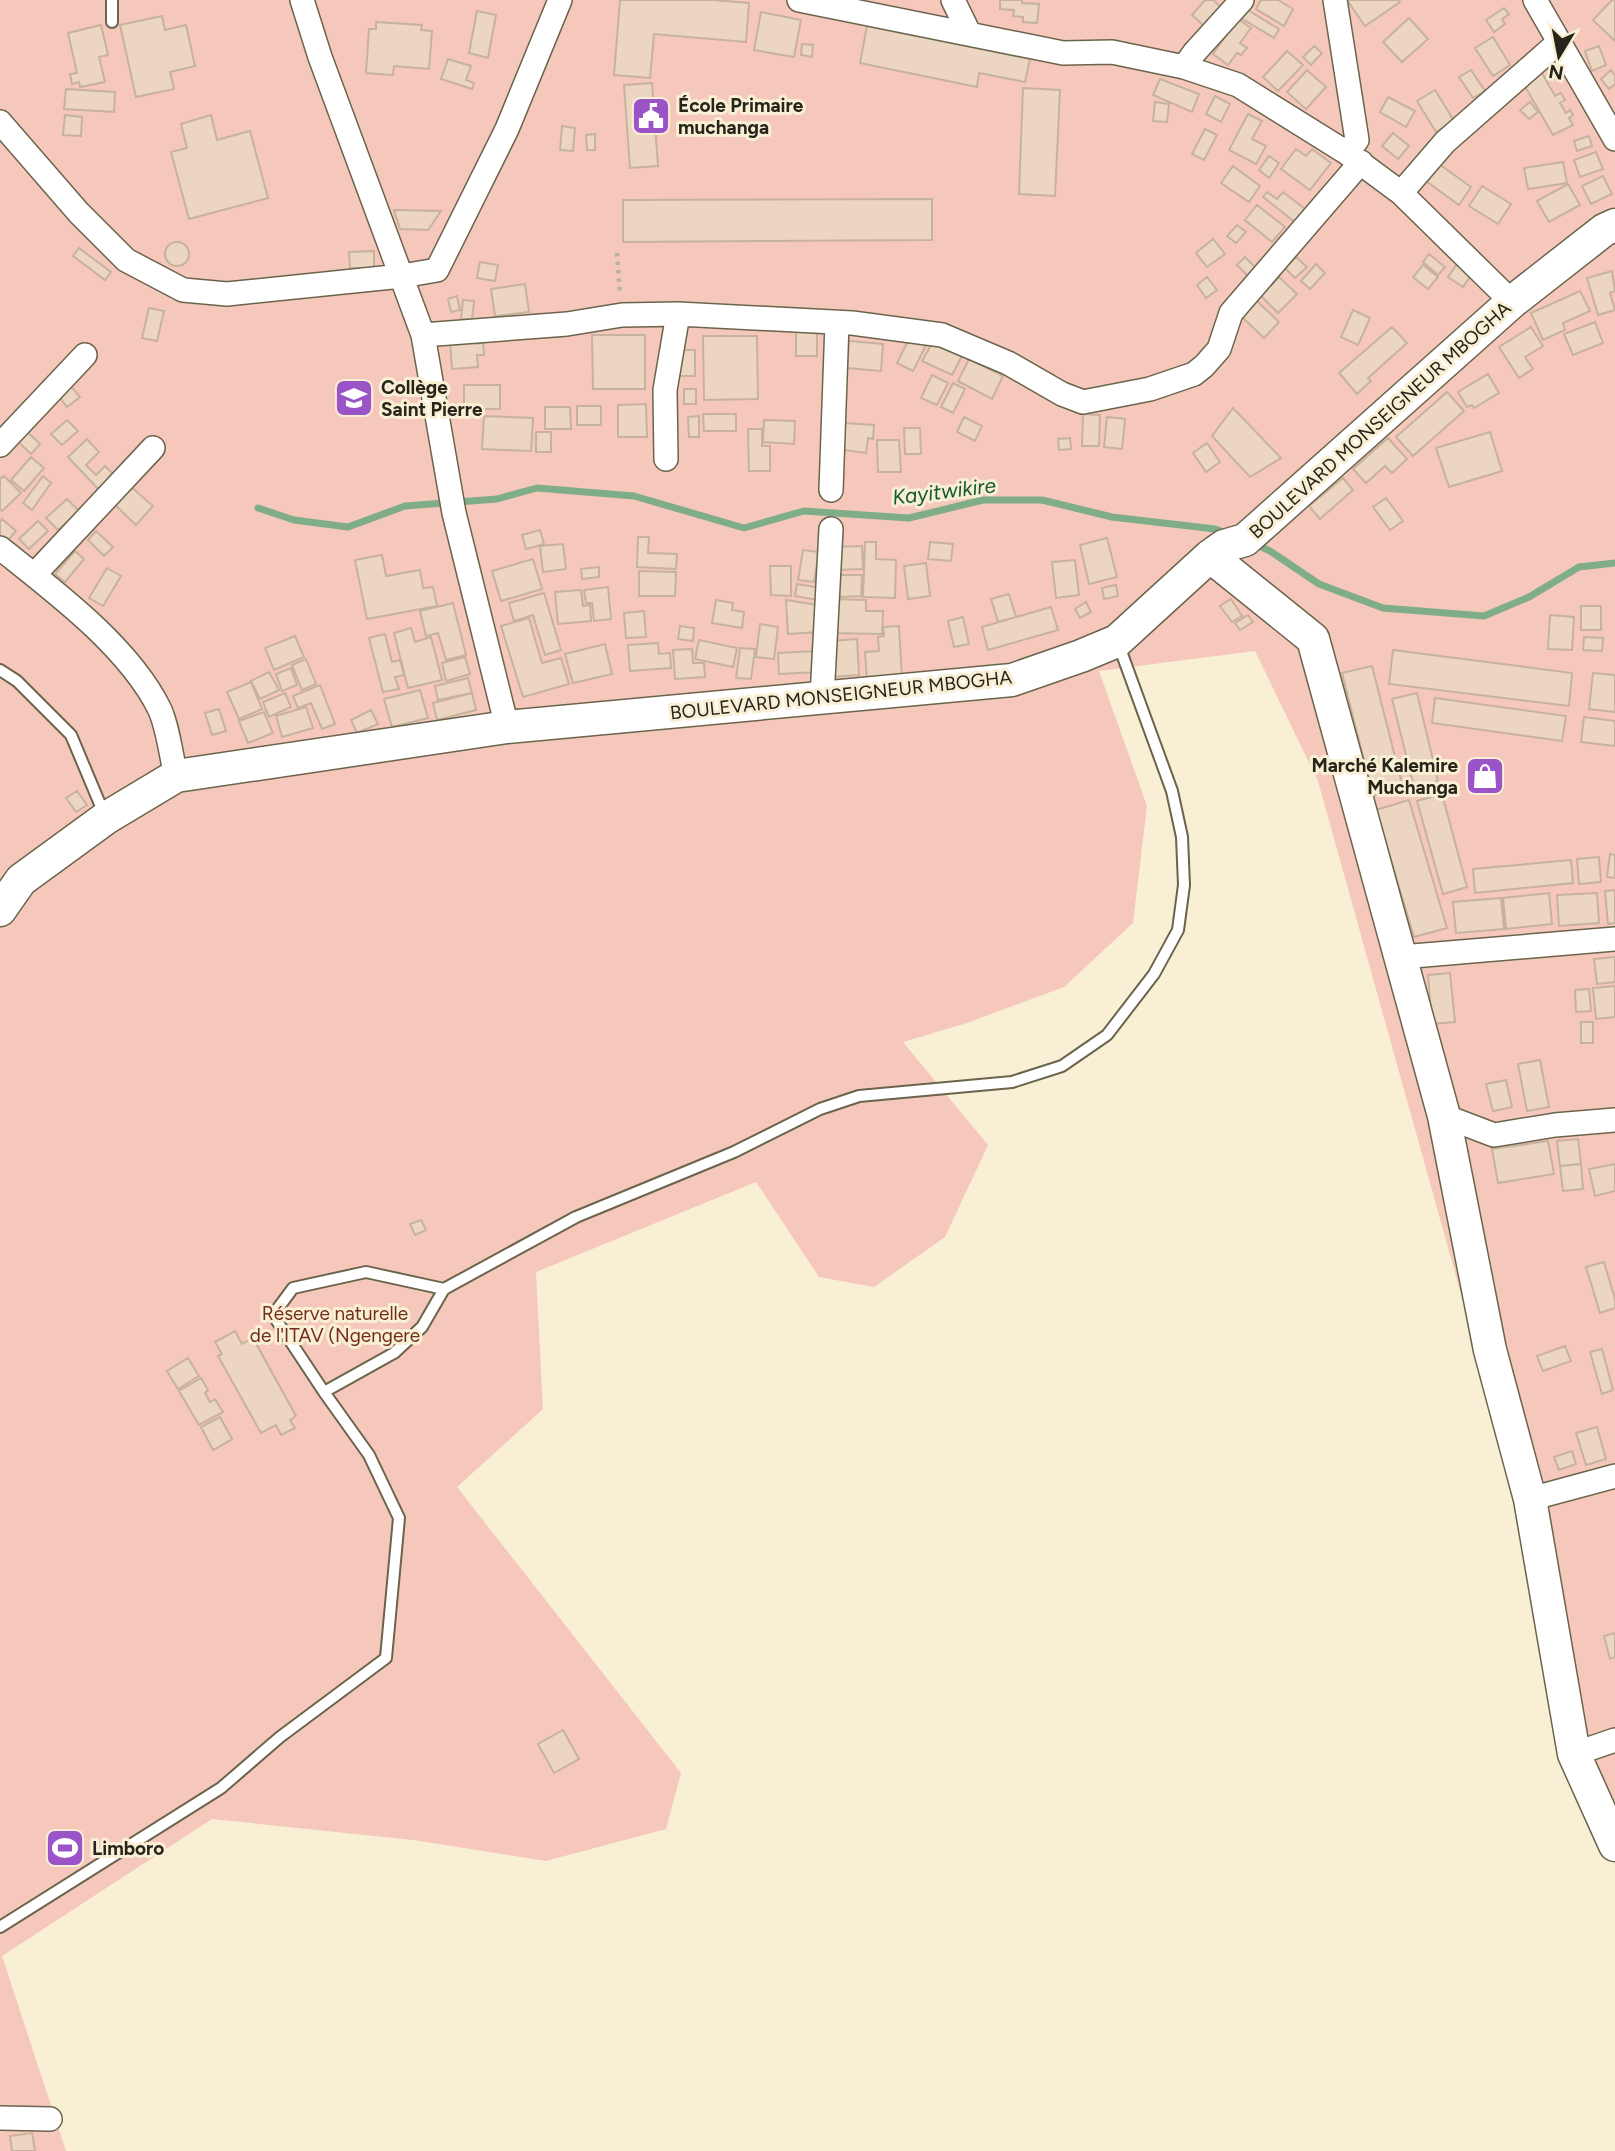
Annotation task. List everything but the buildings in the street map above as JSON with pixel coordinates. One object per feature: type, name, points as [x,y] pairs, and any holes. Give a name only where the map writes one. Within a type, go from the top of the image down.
[{"type":"street","points":[[302,0],[320,57],[423,335],[453,508],[507,727]]},
{"type":"street","points":[[0,122],[79,213],[126,260],[183,290],[227,294],[437,270],[507,129],[560,0]]},
{"type":"street","points":[[799,0],[1063,53],[1112,52],[1184,67],[1238,85],[1354,157],[1401,193],[1512,302]]},
{"type":"street","points":[[953,0],[969,33]]},
{"type":"street","points":[[1184,67],[1242,0]]},
{"type":"street","points":[[423,335],[568,324],[622,315],[678,314],[837,323],[942,335],[1008,363],[1062,394],[1083,402],[1150,389],[1195,374],[1219,349],[1231,313],[1354,157],[1357,140],[1335,0]]},
{"type":"street","points":[[1544,3],[1559,42],[1615,139]]},
{"type":"street","points":[[1401,193],[1445,142],[1559,42]]},
{"type":"street","name":"BOULEVARD MONSEIGNEUR MBOGHA","points":[[0,910],[20,880],[106,818],[176,776],[507,727],[1012,680],[1117,641],[1512,302],[1604,230],[1615,225]]},
{"type":"street","points":[[667,459],[665,390],[678,314]]},
{"type":"street","points":[[831,490],[837,323]]},
{"type":"street","points":[[0,445],[85,355]]},
{"type":"street","points":[[34,575],[153,448]]},
{"type":"street","points":[[822,698],[831,529]]},
{"type":"street","points":[[1226,547],[1313,639],[1444,1116],[1490,1350],[1531,1499],[1574,1754],[1615,1845]]},
{"type":"street","points":[[0,548],[128,660],[160,709],[176,776]]},
{"type":"street","points":[[1401,957],[1615,939]]},
{"type":"street","points":[[1444,1116],[1494,1135],[1555,1125],[1615,1120]]},
{"type":"street","points":[[1531,1499],[1615,1476]]},
{"type":"street","points":[[1574,1754],[1615,1740]]},
{"type":"street","points":[[0,2118],[50,2119]]},
{"type":"lane","points":[[112,0],[112,22]]},
{"type":"lane","points":[[324,1392],[394,1353],[422,1327],[444,1289],[576,1217],[734,1152],[820,1109],[859,1096],[1012,1082],[1062,1066],[1107,1035],[1154,974],[1178,930],[1184,885],[1182,838],[1172,791],[1117,641]]},
{"type":"lane","points":[[0,670],[17,681],[71,735],[106,818]]},
{"type":"lane","points":[[0,1927],[221,1788],[279,1737],[386,1658],[399,1518],[369,1455],[273,1315],[293,1288],[366,1272],[444,1289]]},
{"type":"path","points":[[617,253],[622,315]]},
{"type":"green space","name":"Réserve naturelle de l'ITAV (Ngengere","points":[[0,0],[1615,0],[1615,1847],[1318,781],[1255,651],[1099,671],[1147,806],[1133,923],[1064,987],[967,1023],[903,1042],[988,1145],[945,1237],[874,1287],[819,1277],[756,1182],[536,1272],[543,1409],[457,1487],[681,1773],[666,1829],[546,1861],[413,1840],[212,1819],[2,1956],[66,2151],[0,2151]]},
{"type":"waterway","name":"Kayitwikire","points":[[258,508],[294,520],[348,527],[405,506],[497,499],[537,488],[634,496],[744,528],[804,511],[909,518],[983,500],[1042,500],[1112,517],[1215,529],[1229,534]]},
{"type":"waterway","name":"Kayitwikire","points":[[1253,543],[1270,551],[1319,584],[1383,608],[1484,616],[1529,597],[1579,567],[1615,563]]},
{"type":"place","name":"École Primaire muchanga","points":[[651,116]]},
{"type":"place","name":"Collège Saint Pierre","points":[[354,398]]},
{"type":"place","name":"Marché Kalemire Muchanga","points":[[1485,776]]},
{"type":"place","name":"Limboro","points":[[65,1848]]}]
